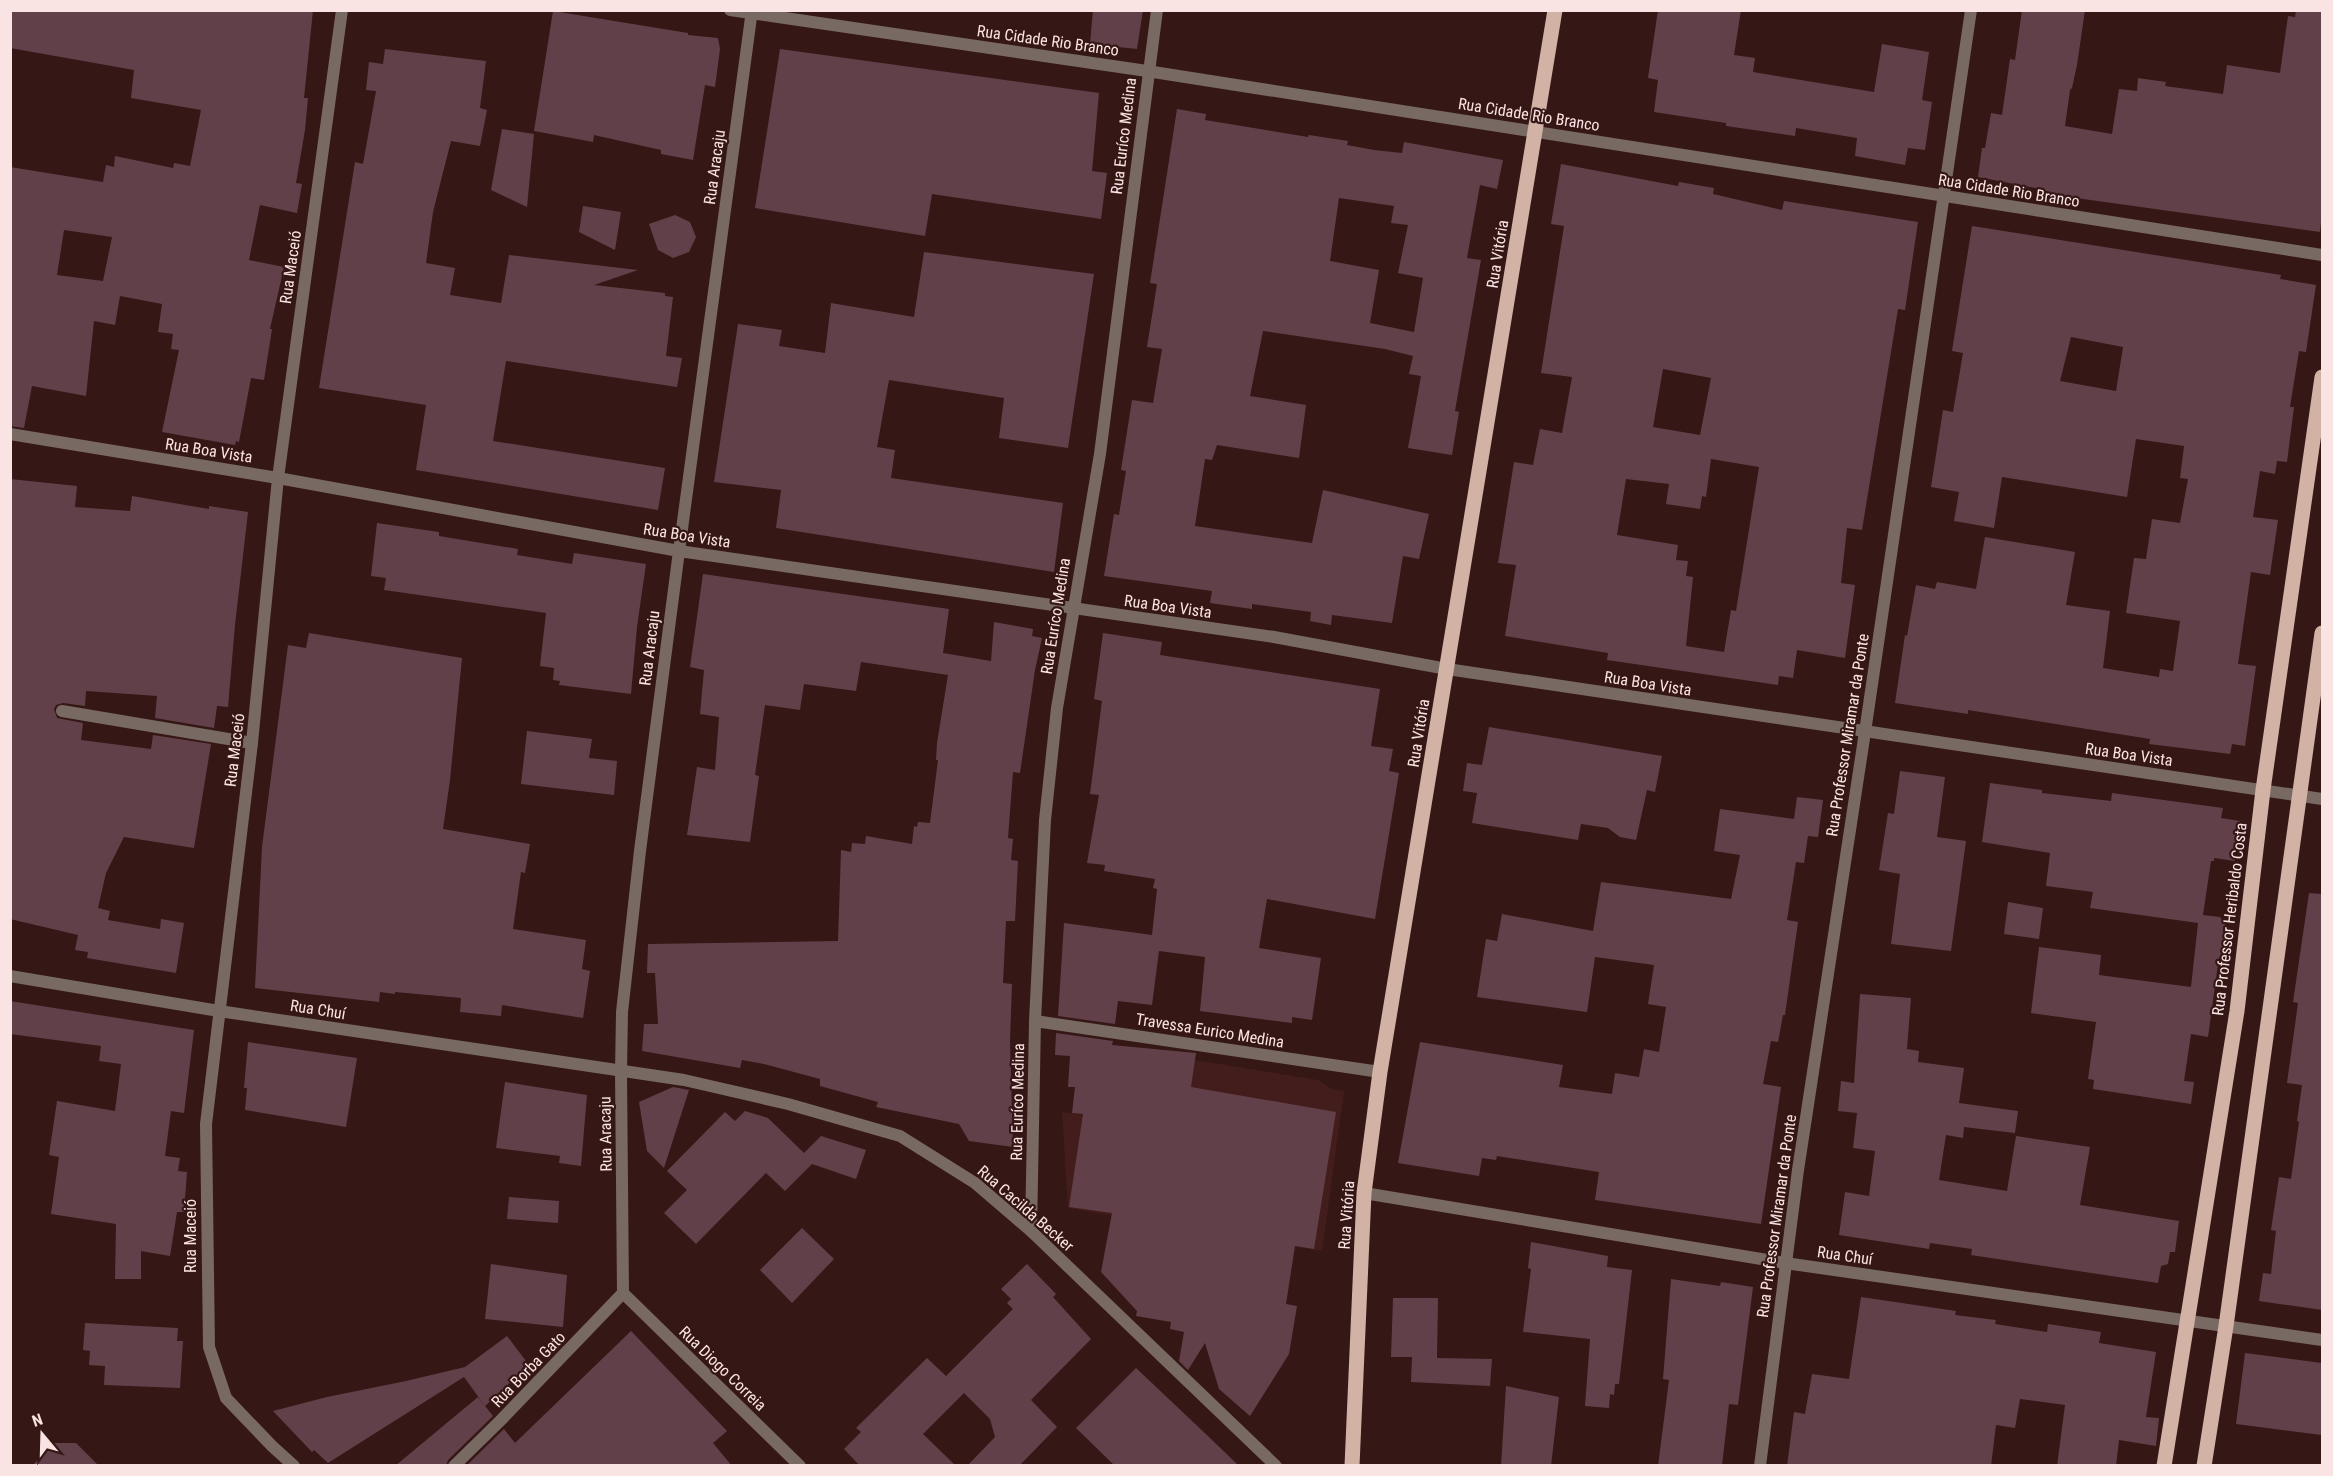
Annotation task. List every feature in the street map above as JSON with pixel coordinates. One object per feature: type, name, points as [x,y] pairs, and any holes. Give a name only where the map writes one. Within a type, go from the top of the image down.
[{"type":"main road","name":"Rua Vitória","points":[[1352,1466],[1364,1193],[1380,1072],[1555,10]]},
{"type":"main road","name":"Rua Professor Heribaldo Costa","points":[[2164,1466],[2237,1011],[2263,789],[2322,377]]},
{"type":"main road","points":[[2204,1466],[2226,1326],[2322,633]]},
{"type":"street","name":"Rua Maceió","points":[[294,1466],[226,1398],[208,1347],[206,1124],[252,743],[279,478],[342,10]]},
{"type":"street","name":"Rua Cidade Rio Branco","points":[[730,10],[1147,71],[2322,255]]},
{"type":"street","name":"Rua Euríco Medina","points":[[1031,1231],[1035,1021],[1045,820],[1057,708],[1100,454],[1156,10]]},
{"type":"street","name":"Rua Professor Miramar da Ponte","points":[[1760,1466],[1785,1263],[1971,10]]},
{"type":"street","name":"Rua Aracaju","points":[[623,1293],[622,1012],[640,851],[679,551],[752,12]]},
{"type":"street","name":"Rua Boa Vista","points":[[10,434],[279,478],[679,551],[1274,637],[1447,669],[2322,799]]},
{"type":"street","points":[[62,711],[252,743]]},
{"type":"street","name":"Rua Chuí","points":[[10,976],[219,1011],[621,1072]]},
{"type":"street","name":"Travessa Eurico Medina","points":[[1035,1021],[1380,1072]]},
{"type":"street","name":"Rua Cacilda Becker","points":[[621,1072],[684,1080],[788,1104],[900,1136],[975,1184],[1031,1231],[1276,1466]]},
{"type":"street","name":"Rua Chuí","points":[[1364,1193],[1785,1263],[2322,1340]]},
{"type":"street","name":"Rua Borba Gato","points":[[454,1466],[623,1293]]},
{"type":"street","name":"Rua Diogo Correia","points":[[623,1293],[800,1466]]},
{"type":"shaded area","points":[[1195,1060],[1318,1080],[1330,1088],[1344,1091],[1322,1251],[1068,1208],[1062,1112],[1185,1126]]},
{"type":"building","points":[[10,10],[313,10],[304,98],[308,98],[305,130],[296,183],[302,184],[297,213],[260,205],[249,260],[284,267],[270,329],[272,329],[264,380],[251,378],[239,442],[236,441],[235,445],[162,432],[179,350],[171,349],[173,334],[158,332],[162,304],[120,296],[115,325],[94,321],[86,396],[32,386],[24,428],[10,426],[10,167],[103,182],[106,165],[114,167],[115,156],[173,168],[174,163],[190,166],[201,110],[131,98],[134,70],[10,48]],"holes":[[[64,230],[112,237],[103,281],[57,275]]]},
{"type":"building","points":[[1093,10],[1143,10],[1137,49],[1090,44]]},
{"type":"building","points":[[1658,10],[1741,10],[1734,55],[1755,58],[1753,72],[1874,92],[1882,44],[1929,52],[1922,100],[1932,102],[1925,150],[1908,148],[1905,165],[1855,156],[1857,138],[1796,128],[1795,136],[1654,112],[1658,80],[1648,78]]},
{"type":"building","points":[[2022,10],[2085,10],[2065,126],[2112,134],[2119,89],[2137,91],[2138,78],[2166,82],[2165,86],[2223,94],[2227,65],[2280,73],[2288,16],[2295,17],[2296,10],[2322,10],[2322,212],[2320,232],[2040,193],[2041,189],[1978,177],[1982,148],[1985,148],[1991,113],[2002,115],[2010,59],[2015,60]]},
{"type":"building","points":[[553,11],[688,33],[688,35],[718,38],[720,49],[715,87],[705,85],[693,160],[661,154],[661,150],[594,135],[593,142],[534,131]]},
{"type":"building","points":[[385,49],[486,61],[480,108],[487,110],[480,146],[451,141],[433,212],[426,263],[455,268],[450,295],[501,303],[509,255],[638,270],[594,285],[665,293],[665,296],[673,297],[666,356],[682,358],[677,387],[506,361],[493,441],[665,468],[658,510],[416,470],[426,405],[319,388],[355,162],[363,164],[376,91],[366,90],[369,62],[383,64]]},
{"type":"building","points":[[780,49],[1099,93],[1092,171],[1107,173],[1101,219],[932,194],[925,236],[755,208]]},
{"type":"building","points":[[1177,109],[1206,114],[1205,120],[1308,137],[1309,135],[1348,141],[1347,145],[1374,150],[1402,153],[1404,142],[1503,160],[1497,189],[1480,185],[1467,258],[1481,260],[1455,411],[1459,412],[1452,455],[1408,448],[1421,376],[1409,374],[1413,356],[1385,349],[1263,331],[1250,396],[1306,405],[1299,458],[1217,445],[1212,460],[1205,459],[1195,526],[1312,543],[1323,490],[1429,514],[1419,559],[1403,556],[1392,623],[1332,615],[1331,625],[1310,621],[1311,612],[1252,604],[1252,609],[1210,603],[1212,591],[1104,576],[1114,514],[1119,515],[1126,471],[1121,470],[1132,400],[1153,403],[1162,349],[1147,347],[1157,284],[1150,283]],"holes":[[[1339,198],[1394,206],[1391,223],[1408,225],[1398,273],[1423,278],[1414,332],[1370,323],[1379,270],[1330,261]]]},
{"type":"building","points":[[502,129],[534,134],[527,207],[491,190]]},
{"type":"building","points":[[1561,164],[1678,186],[1679,182],[1714,188],[1713,194],[1782,210],[1784,201],[1918,222],[1905,310],[1898,309],[1862,530],[1847,528],[1841,583],[1855,585],[1845,658],[1797,650],[1793,678],[1779,676],[1778,685],[1607,660],[1608,653],[1505,636],[1516,565],[1498,563],[1514,462],[1533,465],[1540,429],[1562,433],[1572,377],[1541,373],[1564,226],[1551,224]],"holes":[[[1663,369],[1711,378],[1700,435],[1653,427]],[[1711,459],[1759,467],[1736,611],[1731,610],[1724,652],[1686,646],[1693,577],[1686,576],[1688,561],[1676,560],[1678,545],[1617,535],[1626,479],[1669,484],[1666,504],[1700,509],[1702,496],[1706,497]]]},
{"type":"building","points":[[583,206],[621,212],[615,250],[579,232]]},
{"type":"building","points":[[675,215],[690,222],[696,237],[689,252],[673,258],[658,250],[649,224]]},
{"type":"building","points":[[1972,226],[2281,275],[2280,279],[2316,285],[2306,352],[2299,351],[2290,407],[2294,407],[2287,462],[2277,461],[2275,474],[2260,471],[2253,517],[2278,520],[2270,575],[2251,572],[2238,664],[2256,666],[2245,746],[2232,744],[2230,754],[2149,744],[2150,739],[1968,710],[1968,714],[1895,703],[1905,635],[1907,636],[1916,585],[1935,589],[1937,582],[1976,589],[1985,537],[2075,552],[2066,605],[2110,611],[2103,668],[2159,677],[2160,669],[2173,671],[2180,621],[2126,613],[2134,558],[2146,559],[2152,519],[2180,523],[2188,479],[2180,478],[2184,446],[2136,439],[2127,497],[2002,477],[1994,528],[1954,521],[1959,492],[1931,487],[1943,410],[1953,412],[1963,353],[1952,351]],"holes":[[[2071,337],[2123,347],[2116,391],[2060,381]]]},
{"type":"building","points":[[924,252],[1094,274],[1068,448],[999,438],[1004,398],[889,380],[877,447],[895,450],[891,478],[1063,503],[1054,572],[776,528],[781,490],[714,482],[738,324],[782,330],[779,346],[825,353],[831,303],[914,317]]},
{"type":"building","points":[[10,479],[77,486],[75,507],[130,511],[132,496],[209,509],[209,506],[248,512],[228,707],[217,706],[214,728],[155,718],[157,696],[86,691],[85,706],[63,703],[56,705],[54,709],[57,718],[83,723],[81,740],[151,749],[153,735],[211,744],[194,848],[124,837],[106,873],[98,908],[110,911],[108,920],[160,929],[161,919],[184,923],[176,973],[87,958],[88,952],[75,950],[78,935],[10,919]]},
{"type":"building","points":[[377,523],[439,532],[439,536],[518,549],[517,555],[572,564],[574,553],[646,564],[631,694],[559,685],[560,681],[553,680],[554,668],[540,666],[546,613],[384,590],[386,578],[371,576]]},
{"type":"building","points":[[703,574],[949,609],[943,653],[991,661],[994,622],[1033,629],[1032,636],[1042,638],[1020,773],[1013,772],[1008,838],[1013,839],[1011,860],[1018,861],[1015,921],[1006,921],[1003,983],[1012,984],[1010,1041],[1013,1147],[969,1141],[959,1124],[876,1107],[878,1102],[820,1086],[820,1079],[764,1064],[742,1060],[740,1068],[642,1051],[644,1024],[658,1024],[655,973],[647,973],[648,944],[838,941],[841,850],[851,852],[852,843],[865,844],[866,836],[912,844],[914,826],[917,827],[918,822],[930,823],[938,760],[936,760],[937,743],[948,675],[861,662],[856,691],[804,684],[800,710],[765,705],[755,775],[759,776],[750,842],[687,835],[697,767],[715,770],[719,717],[700,714],[704,670],[690,667]]},
{"type":"building","points":[[309,633],[462,658],[443,829],[530,844],[525,873],[521,872],[513,929],[586,940],[582,969],[590,971],[583,1018],[502,1005],[501,1016],[460,1012],[461,998],[380,992],[379,1002],[255,988],[262,847],[288,645],[306,648]]},
{"type":"building","points":[[1103,633],[1162,642],[1160,655],[1380,689],[1371,746],[1393,749],[1389,771],[1399,773],[1375,919],[1267,899],[1259,948],[1321,958],[1312,1020],[1292,1017],[1292,1023],[1200,1011],[1205,957],[1159,951],[1152,1005],[1118,1001],[1115,1024],[1058,1016],[1064,923],[1152,935],[1157,889],[1153,888],[1155,879],[1104,871],[1105,865],[1087,863],[1099,795],[1090,794],[1102,701],[1094,699]]},
{"type":"building","points":[[1489,727],[1662,756],[1655,792],[1647,790],[1636,840],[1620,837],[1608,828],[1581,824],[1578,840],[1472,823],[1477,793],[1463,791],[1467,763],[1482,765]]},
{"type":"building","points":[[527,731],[592,739],[589,758],[617,761],[614,795],[521,784]]},
{"type":"building","points":[[1900,771],[1945,777],[1937,837],[1966,841],[1951,951],[1891,944],[1900,874],[1879,870],[1888,813],[1894,814]]},
{"type":"building","points":[[1990,783],[2042,790],[2042,793],[2111,801],[2112,793],[2223,808],[2221,818],[2240,821],[2235,861],[2214,858],[2214,861],[2211,861],[2203,915],[2220,917],[2226,926],[2222,957],[2219,957],[2208,1037],[2191,1034],[2184,1081],[2194,1082],[2191,1104],[2093,1089],[2094,1080],[2088,1079],[2096,1022],[2031,1013],[2039,947],[2101,955],[2099,975],[2191,987],[2198,923],[2090,908],[2093,892],[2046,886],[2050,853],[1982,842]]},
{"type":"building","points":[[1797,797],[1823,800],[1818,837],[1808,836],[1804,863],[1796,862],[1787,920],[1798,922],[1785,1015],[1783,1015],[1778,1042],[1771,1041],[1763,1084],[1781,1087],[1761,1224],[1595,1200],[1599,1172],[1497,1156],[1496,1160],[1482,1158],[1479,1176],[1398,1163],[1420,1042],[1563,1065],[1559,1087],[1612,1094],[1615,1073],[1639,1077],[1644,1049],[1659,1052],[1666,1007],[1648,1004],[1654,965],[1595,957],[1587,1012],[1477,997],[1486,939],[1497,941],[1502,914],[1593,931],[1601,882],[1731,899],[1740,855],[1714,851],[1720,809],[1794,819]]},
{"type":"building","points":[[2309,893],[2322,894],[2322,1310],[2259,1301],[2263,1273],[2271,1274],[2276,1231],[2271,1230],[2279,1177],[2291,1179],[2299,1122],[2297,1121],[2302,1085],[2287,1083],[2298,1003],[2293,1002]]},
{"type":"building","points":[[2008,902],[2043,908],[2039,939],[2004,934]]},
{"type":"building","points":[[1860,994],[1911,998],[1907,1049],[1919,1051],[1918,1062],[1964,1068],[1959,1103],[2018,1111],[2015,1133],[1964,1127],[1963,1138],[1946,1135],[1939,1180],[2007,1191],[2016,1136],[2090,1147],[2080,1205],[2179,1221],[2175,1252],[2170,1252],[2168,1264],[2161,1266],[2158,1283],[1971,1255],[1972,1249],[1930,1243],[1929,1249],[1839,1235],[1845,1192],[1869,1196],[1875,1151],[1853,1148],[1857,1113],[1838,1111],[1841,1081],[1854,1083]]},
{"type":"building","points":[[10,1001],[194,1030],[184,1113],[171,1111],[165,1156],[180,1158],[178,1171],[187,1172],[184,1212],[177,1212],[170,1256],[141,1251],[141,1279],[115,1279],[116,1224],[51,1214],[59,1157],[49,1155],[57,1101],[115,1111],[121,1064],[99,1061],[101,1046],[10,1034]]},
{"type":"building","points":[[1056,1033],[1113,1041],[1112,1045],[1196,1053],[1191,1087],[1336,1112],[1314,1249],[1295,1246],[1286,1304],[1297,1306],[1289,1354],[1250,1416],[1219,1389],[1205,1343],[1188,1370],[1179,1361],[1184,1332],[1170,1329],[1171,1322],[1136,1316],[1137,1311],[1101,1272],[1112,1213],[1069,1207],[1083,1114],[1072,1113],[1075,1087],[1068,1087],[1070,1056],[1055,1055]]},
{"type":"building","points":[[248,1042],[357,1058],[346,1127],[245,1110],[247,1088],[244,1088]]},
{"type":"building","points":[[505,1082],[587,1095],[581,1166],[559,1163],[560,1156],[496,1148]]},
{"type":"building","points":[[673,1087],[689,1090],[664,1168],[647,1151],[639,1102]]},
{"type":"building","points":[[745,1111],[768,1118],[804,1153],[821,1136],[866,1150],[856,1179],[812,1164],[785,1191],[766,1173],[696,1244],[664,1213],[687,1190],[667,1171],[725,1112],[735,1121]]},
{"type":"building","points":[[509,1197],[559,1201],[558,1223],[507,1219]]},
{"type":"building","points":[[802,1228],[834,1259],[792,1303],[760,1270]]},
{"type":"building","points":[[1531,1242],[1608,1256],[1607,1267],[1632,1270],[1619,1384],[1615,1384],[1614,1395],[1610,1394],[1609,1408],[1585,1406],[1590,1339],[1523,1332],[1531,1269],[1528,1268]]},
{"type":"building","points":[[491,1264],[567,1275],[563,1327],[485,1319]]},
{"type":"building","points":[[1027,1264],[1056,1294],[1053,1297],[1091,1339],[1031,1400],[1057,1427],[1019,1466],[967,1466],[995,1437],[990,1419],[964,1393],[923,1434],[956,1466],[860,1466],[844,1449],[861,1432],[856,1428],[927,1358],[946,1376],[1013,1309],[1007,1303],[1011,1299],[1001,1289]]},
{"type":"building","points":[[1671,1279],[1720,1286],[1721,1282],[1753,1287],[1738,1405],[1729,1404],[1722,1466],[1658,1466],[1669,1380],[1663,1379]]},
{"type":"building","points":[[1861,1297],[1956,1311],[1955,1315],[1996,1320],[1995,1324],[2047,1332],[2048,1324],[2101,1332],[2099,1343],[2156,1352],[2146,1417],[2159,1418],[2156,1446],[2119,1440],[2116,1466],[2057,1466],[2065,1405],[2020,1399],[2015,1428],[1996,1425],[1991,1466],[1787,1466],[1794,1412],[1805,1414],[1812,1374],[1849,1379]]},
{"type":"building","points":[[1393,1298],[1438,1298],[1437,1358],[1492,1359],[1490,1386],[1411,1382],[1412,1357],[1391,1357]]},
{"type":"building","points":[[85,1323],[178,1328],[177,1341],[183,1341],[180,1388],[104,1385],[105,1366],[89,1365],[90,1351],[83,1350]]},
{"type":"building","points":[[631,1331],[727,1431],[713,1443],[732,1466],[466,1466],[504,1429],[515,1443]]},
{"type":"building","points":[[507,1336],[529,1365],[485,1406],[464,1377],[328,1463],[314,1450],[312,1452],[273,1411],[465,1367]]},
{"type":"building","points":[[2245,1353],[2322,1363],[2322,1435],[2236,1424]]},
{"type":"building","points":[[1136,1368],[1239,1466],[1115,1466],[1076,1428]]},
{"type":"building","points":[[1506,1386],[1559,1397],[1551,1466],[1501,1466]]},
{"type":"building","points":[[478,1397],[493,1416],[448,1460],[446,1466],[395,1466]]},
{"type":"building","points":[[54,1443],[76,1443],[99,1466],[32,1466]]}]
